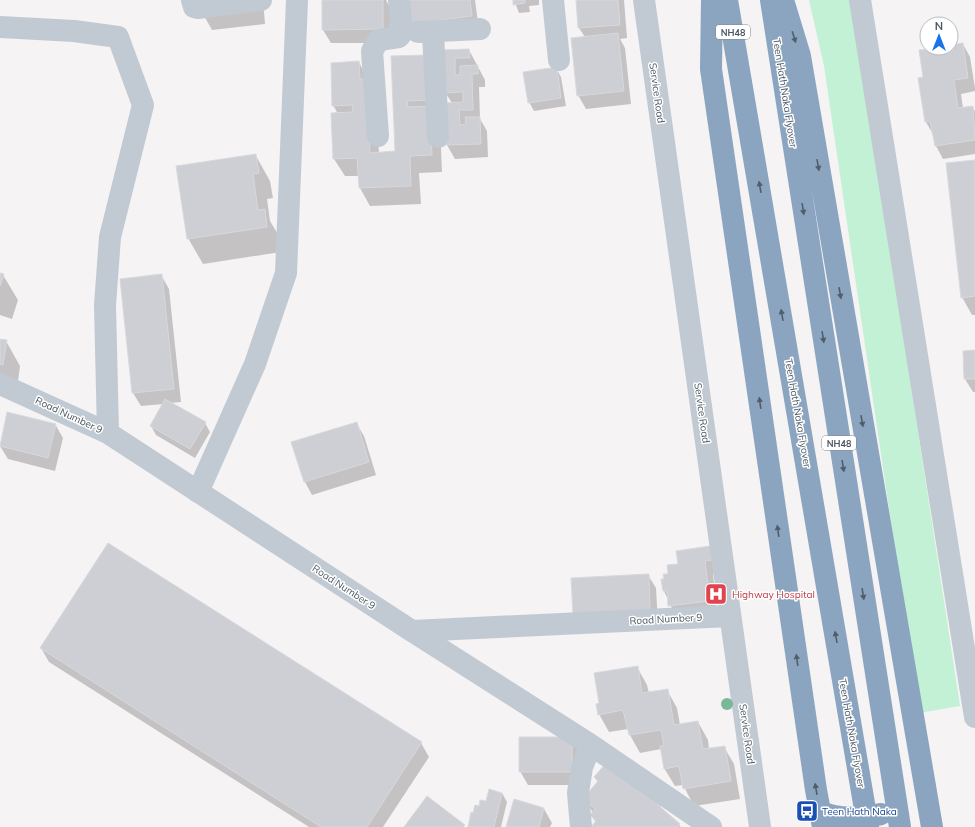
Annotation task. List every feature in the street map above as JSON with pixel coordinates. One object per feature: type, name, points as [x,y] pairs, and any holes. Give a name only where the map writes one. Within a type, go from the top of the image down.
[{"type":"highway","points":[[712,0],[712,69],[816,790],[822,819],[829,816],[850,818],[873,816],[888,812],[910,802],[925,789]]},
{"type":"highway","name":"Teen Hath Naka Flyover","points":[[727,0],[868,827]]},
{"type":"highway","name":"Teen Hath Naka Flyover","points":[[771,0],[779,60],[900,827]]},
{"type":"highway","points":[[783,0],[800,56],[932,827]]},
{"type":"street","points":[[192,0],[194,7],[198,8],[261,0]]},
{"type":"street","points":[[198,492],[255,364],[286,273],[297,0]]},
{"type":"street","points":[[399,0],[402,33]]},
{"type":"street","points":[[553,0],[559,60]]},
{"type":"street","name":"Service Road","points":[[644,0],[760,827]]},
{"type":"street","points":[[860,0],[975,717]]},
{"type":"street","points":[[0,27],[74,31],[118,37],[143,105],[110,237],[105,305],[108,433]]},
{"type":"street","points":[[378,136],[372,51],[379,40],[399,37],[402,33],[480,29]]},
{"type":"street","points":[[433,32],[438,137]]},
{"type":"street","name":"Road Number 9","points":[[0,384],[108,433],[412,631],[730,616]]},
{"type":"street","points":[[412,631],[591,745],[712,827]]},
{"type":"street","points":[[581,827],[578,793],[582,767],[591,745]]},
{"type":"green space","points":[[809,0],[852,0],[960,706],[919,713],[824,66]]},
{"type":"building","points":[[322,0],[383,0],[383,29],[322,30]]},
{"type":"building","points":[[407,0],[470,0],[472,16],[410,24]]},
{"type":"building","points":[[513,0],[525,0],[525,3],[513,5]]},
{"type":"building","points":[[576,0],[618,0],[620,25],[578,28]]},
{"type":"building","points":[[618,33],[624,91],[577,96],[571,38]]},
{"type":"building","points":[[963,43],[968,78],[954,80],[958,108],[973,106],[975,140],[935,146],[930,121],[925,122],[918,78],[923,77],[920,56],[959,56],[959,44]]},
{"type":"building","points":[[469,49],[470,58],[455,58],[455,75],[460,75],[460,66],[478,65],[478,74],[472,74],[473,110],[459,110],[460,125],[466,124],[465,117],[480,117],[481,144],[446,145],[445,103],[463,102],[463,92],[444,93],[442,50]]},
{"type":"building","points":[[426,55],[428,100],[407,101],[408,107],[430,106],[432,155],[410,156],[411,186],[359,188],[357,158],[333,159],[331,113],[353,112],[352,105],[332,106],[331,63],[359,61],[360,79],[367,78],[370,153],[395,151],[391,56]]},
{"type":"building","points":[[557,67],[561,98],[528,103],[523,72]]},
{"type":"building","points":[[256,154],[259,173],[253,174],[258,210],[265,209],[267,227],[187,239],[176,166]]},
{"type":"building","points":[[975,160],[975,296],[961,298],[946,163]]},
{"type":"building","points":[[0,273],[4,274],[0,286]]},
{"type":"building","points":[[162,274],[174,389],[132,393],[120,279]]},
{"type":"building","points":[[0,339],[7,340],[3,365],[0,364]]},
{"type":"building","points":[[975,350],[975,379],[964,379],[963,351]]},
{"type":"building","points":[[165,399],[206,422],[190,449],[150,426]]},
{"type":"building","points":[[7,412],[56,424],[48,458],[0,446]]},
{"type":"building","points":[[357,422],[369,462],[304,482],[291,442]]},
{"type":"building","points":[[108,543],[422,742],[367,827],[321,827],[40,648]]},
{"type":"building","points":[[717,545],[719,559],[705,561],[710,601],[668,606],[667,591],[663,591],[661,579],[664,579],[663,574],[668,574],[667,565],[678,564],[676,551]]},
{"type":"building","points":[[649,574],[650,610],[573,614],[571,578]]},
{"type":"building","points":[[638,666],[642,693],[668,689],[674,725],[698,721],[703,749],[725,746],[731,781],[683,789],[679,766],[664,769],[660,746],[664,746],[661,730],[629,735],[623,710],[598,715],[596,704],[599,703],[594,673]]},
{"type":"building","points":[[519,737],[572,737],[572,772],[519,772]]},
{"type":"building","points":[[607,762],[660,803],[658,805],[680,824],[677,827],[591,827],[596,821],[590,815],[595,809],[583,799],[598,781],[594,777]]},
{"type":"building","points":[[489,789],[502,793],[494,827],[468,827],[471,812],[473,813],[475,805],[479,806],[480,800],[486,801]]},
{"type":"building","points":[[427,796],[465,825],[463,827],[404,827]]},
{"type":"building","points":[[514,799],[544,808],[539,827],[506,827]]},
{"type":"place","name":"Highway Hospital","points":[[716,594]]},
{"type":"place","name":"Teen Hath Naka","points":[[807,811]]}]
